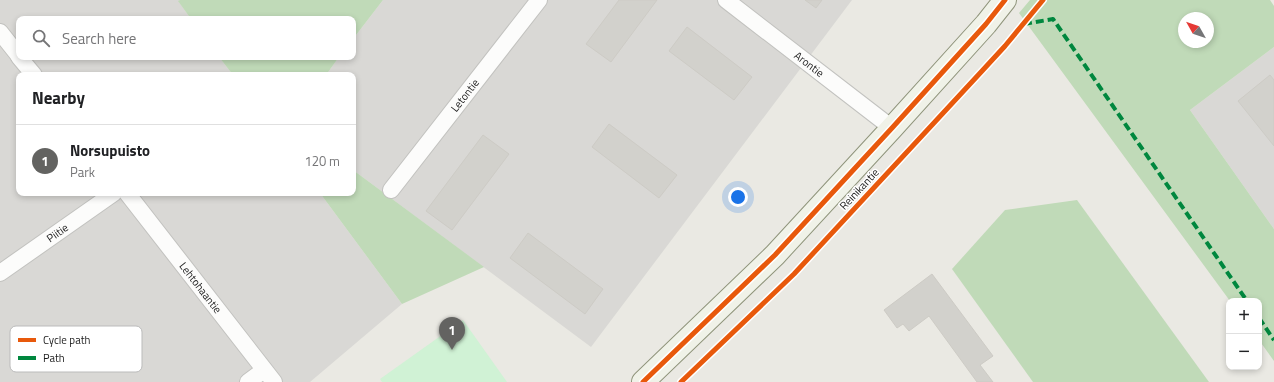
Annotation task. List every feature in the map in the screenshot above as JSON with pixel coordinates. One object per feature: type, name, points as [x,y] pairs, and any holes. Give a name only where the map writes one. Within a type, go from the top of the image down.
[{"type":"street","name":"Letontie","points":[[391,190],[538,0]]},
{"type":"street","name":"Arontie","points":[[726,0],[892,128]]},
{"type":"street","name":"Reinikantie","points":[[643,382],[775,255],[986,24],[1005,0]]},
{"type":"street","points":[[0,32],[16,53]]},
{"type":"street","points":[[22,60],[32,72]]},
{"type":"street","name":"Piitie","points":[[0,273],[110,196]]},
{"type":"street","name":"Lehtohaantie","points":[[129,196],[269,376]]},
{"type":"street","points":[[248,382],[269,376]]},
{"type":"shaded area","points":[[0,0],[180,0],[179,2],[189,16],[16,16],[16,60],[221,60],[231,72],[16,72],[16,196],[322,196],[402,304],[310,382],[0,382]]},
{"type":"shaded area","points":[[383,0],[852,0],[591,347],[356,172],[356,72],[328,72],[337,60],[356,60],[356,35]]},
{"type":"shaded area","points":[[1274,47],[1274,229],[1190,110]]},
{"type":"green space","points":[[383,0],[356,35],[356,16],[189,16],[178,1]]},
{"type":"green space","points":[[1030,0],[1270,0],[1274,6],[1274,47],[1190,110],[1274,229],[1274,361],[1262,344],[1262,298],[1228,298],[1019,13]]},
{"type":"green space","points":[[221,60],[337,60],[328,72],[231,72]]},
{"type":"green space","points":[[356,172],[484,267],[402,304],[322,196],[356,196]]},
{"type":"green space","points":[[1077,200],[1209,382],[1033,382],[952,269],[1005,210]]},
{"type":"green space","points":[[463,320],[507,382],[382,382],[380,379]]},
{"type":"building","points":[[619,0],[657,0],[611,62],[586,44]]},
{"type":"building","points":[[805,0],[822,0],[816,8]]},
{"type":"building","points":[[687,27],[752,77],[734,100],[669,51]]},
{"type":"building","points":[[1270,75],[1274,80],[1274,146],[1238,101]]},
{"type":"building","points":[[609,124],[677,175],[659,198],[592,147]]},
{"type":"building","points":[[483,135],[509,154],[452,230],[426,211]]},
{"type":"building","points":[[528,233],[603,289],[585,314],[510,258]]},
{"type":"building","points":[[932,274],[993,356],[980,365],[993,382],[977,382],[929,316],[909,331],[903,324],[897,328],[884,310]]},
{"type":"marked path","points":[[1024,24],[1053,19],[1245,298]]},
{"type":"marked path","points":[[1262,322],[1274,340]]},
{"type":"cycle path","points":[[643,382],[775,255],[986,24],[1005,0]]},
{"type":"cycle path","points":[[681,382],[794,274],[1005,46],[1043,0]]},
{"type":"place","name":"Norsupuisto","points":[[452,350]]}]
